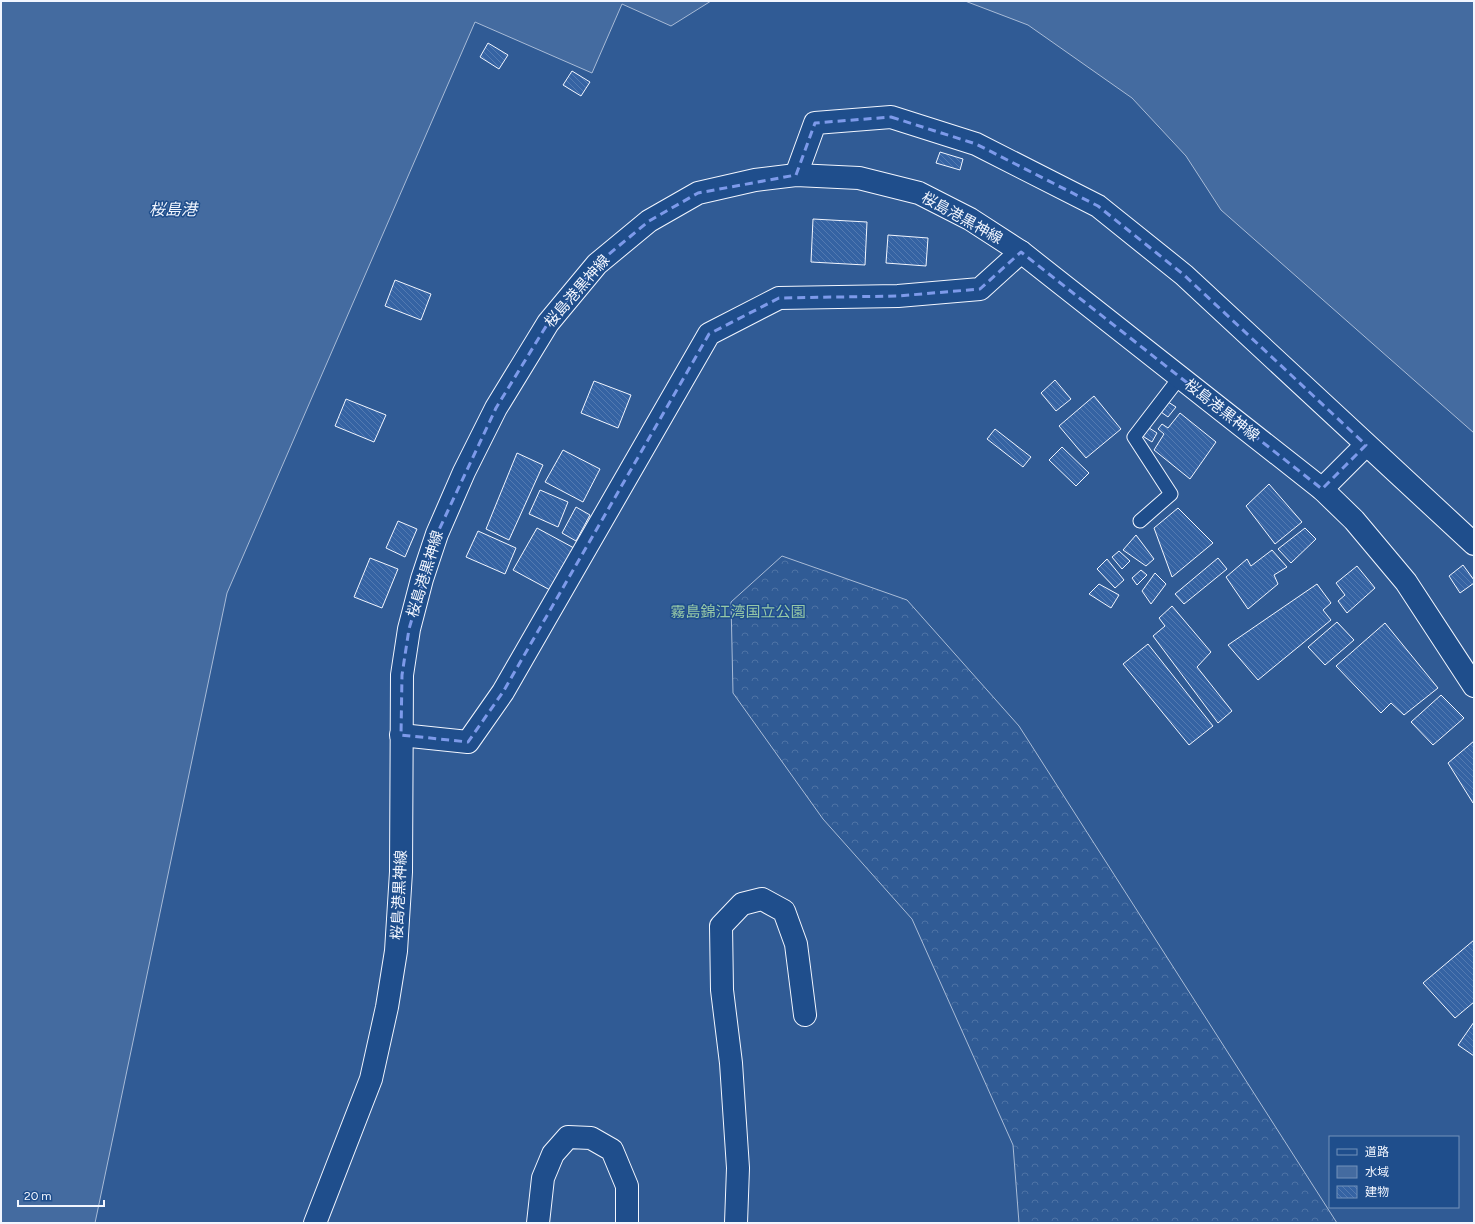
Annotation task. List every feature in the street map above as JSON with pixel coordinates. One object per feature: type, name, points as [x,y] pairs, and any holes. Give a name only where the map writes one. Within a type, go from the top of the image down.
[{"type":"street","points":[[796,175],[815,123],[891,118],[976,144],[1098,206],[1184,275],[1474,544]]},
{"type":"street","name":"桜島港黒神線","points":[[315,1223],[371,1079],[387,1007],[396,951],[401,872],[402,675],[409,629],[422,579],[437,534],[464,472],[496,408],[548,323],[597,264],[648,221],[698,193],[755,180],[796,175],[859,178],[919,193],[970,219],[1021,252],[1322,489],[1354,520],[1406,582],[1474,686]]},
{"type":"street","points":[[401,735],[468,742],[503,692],[709,334],[779,298],[898,296],[980,289],[1021,252]]},
{"type":"street","points":[[1322,489],[1366,445]]},
{"type":"street","points":[[736,1223],[738,1168],[731,1063],[722,990],[721,926],[742,904],[762,899],[784,911],[796,944],[805,1014]]},
{"type":"street","points":[[538,1223],[543,1178],[553,1154],[568,1137],[591,1138],[612,1150],[627,1186],[627,1223]]},
{"type":"lane","points":[[1140,521],[1171,494],[1134,437],[1180,377]]},
{"type":"highlighted area","points":[[891,117],[976,144],[1098,206],[1184,275],[1366,445],[1322,489],[1021,252],[980,289],[898,296],[779,298],[709,334],[503,692],[468,742],[401,735],[402,675],[409,629],[437,534],[496,408],[548,323],[597,264],[649,221],[698,193],[796,175],[815,123]]},
{"type":"shaded area","name":"霧島錦江湾国立公園","points":[[1,1],[1474,1],[1474,1223],[1,1223]]},
{"type":"green space","points":[[782,556],[907,600],[1019,726],[1337,1223],[1019,1223],[1013,1145],[912,919],[823,819],[733,693],[731,602]]},
{"type":"water","name":"桜島港","points":[[1,1],[711,1],[671,26],[622,4],[592,73],[475,22],[227,593],[95,1223],[1,1223]]},
{"type":"water","points":[[965,1],[1474,1],[1474,433],[1221,210],[1186,156],[1132,98],[1028,25]]},
{"type":"building","points":[[488,43],[508,55],[499,69],[480,57]]},
{"type":"building","points":[[572,71],[590,82],[581,96],[563,85]]},
{"type":"building","points":[[940,152],[963,159],[960,170],[936,163]]},
{"type":"building","points":[[813,219],[867,222],[865,265],[811,262]]},
{"type":"building","points":[[888,235],[928,238],[926,266],[886,263]]},
{"type":"building","points":[[395,280],[431,294],[421,320],[385,306]]},
{"type":"building","points":[[1055,380],[1071,399],[1056,411],[1041,393]]},
{"type":"building","points":[[594,381],[631,395],[618,428],[581,413]]},
{"type":"building","points":[[1094,396],[1121,429],[1086,458],[1059,426]]},
{"type":"building","points":[[346,399],[386,415],[374,442],[335,426]]},
{"type":"building","points":[[1165,400],[1176,407],[1168,417],[1158,410]]},
{"type":"building","points":[[1180,413],[1216,442],[1190,479],[1154,450],[1164,434],[1158,429],[1162,424],[1168,428]]},
{"type":"building","points":[[1146,426],[1157,433],[1152,442],[1141,435]]},
{"type":"building","points":[[995,429],[1031,457],[1023,467],[987,439]]},
{"type":"building","points":[[1062,447],[1089,473],[1076,486],[1049,460]]},
{"type":"building","points":[[563,450],[600,469],[583,502],[545,482]]},
{"type":"building","points":[[517,453],[543,465],[509,540],[486,529]]},
{"type":"building","points":[[1269,484],[1302,522],[1275,544],[1246,506]]},
{"type":"building","points":[[540,490],[568,502],[558,527],[529,514]]},
{"type":"building","points":[[576,507],[590,515],[576,541],[562,533]]},
{"type":"building","points":[[1178,508],[1213,543],[1172,577],[1154,528]]},
{"type":"building","points":[[398,521],[417,529],[405,557],[386,548]]},
{"type":"building","points":[[537,528],[574,548],[550,590],[513,570]]},
{"type":"building","points":[[1305,528],[1316,539],[1291,563],[1278,549]]},
{"type":"building","points":[[478,531],[516,548],[505,574],[466,557]]},
{"type":"building","points":[[1136,535],[1154,559],[1146,566],[1123,550]]},
{"type":"building","points":[[1272,550],[1287,567],[1274,575],[1278,584],[1248,609],[1226,577],[1247,559],[1251,566]]},
{"type":"building","points":[[1119,551],[1130,561],[1122,569],[1112,557]]},
{"type":"building","points":[[370,558],[398,569],[382,608],[354,597]]},
{"type":"building","points":[[1218,558],[1227,569],[1184,604],[1175,594]]},
{"type":"building","points":[[1107,559],[1124,580],[1115,588],[1097,569]]},
{"type":"building","points":[[1463,565],[1474,580],[1474,583],[1460,593],[1449,576]]},
{"type":"building","points":[[1357,566],[1375,588],[1347,613],[1338,601],[1345,595],[1336,583]]},
{"type":"building","points":[[1141,570],[1147,575],[1137,585],[1132,578]]},
{"type":"building","points":[[1155,573],[1166,584],[1151,604],[1142,591]]},
{"type":"building","points":[[1099,584],[1119,595],[1111,608],[1089,594]]},
{"type":"building","points":[[1317,584],[1331,603],[1323,610],[1331,620],[1258,680],[1228,645]]},
{"type":"building","points":[[1172,606],[1211,652],[1197,667],[1232,711],[1218,723],[1153,636],[1165,626],[1159,618]]},
{"type":"building","points":[[1337,622],[1354,640],[1325,665],[1308,647]]},
{"type":"building","points":[[1385,623],[1438,688],[1404,715],[1391,703],[1381,713],[1336,666]]},
{"type":"building","points":[[1148,644],[1213,726],[1189,745],[1123,664]]},
{"type":"building","points":[[1441,695],[1464,718],[1433,745],[1411,722]]},
{"type":"building","points":[[1474,741],[1474,803],[1473,803],[1448,763]]},
{"type":"building","points":[[1474,940],[1474,1002],[1455,1018],[1423,983]]},
{"type":"building","points":[[1474,1022],[1474,1056],[1458,1045]]}]
